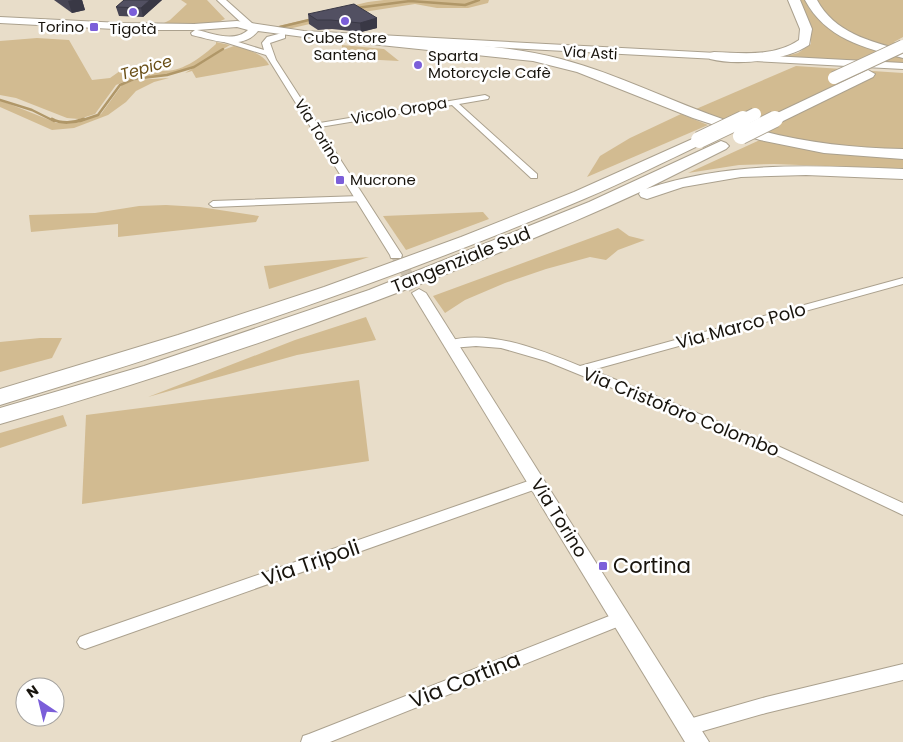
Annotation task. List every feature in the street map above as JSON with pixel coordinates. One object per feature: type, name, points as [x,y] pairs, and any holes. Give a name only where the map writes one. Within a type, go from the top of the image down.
[{"type":"highway","points":[[714,56],[776,54],[798,48],[805,42],[806,29],[794,0]]},
{"type":"highway","points":[[811,0],[814,10],[822,19],[835,28],[903,56]]},
{"type":"highway","points":[[365,40],[398,45],[480,50],[554,61],[614,79],[671,104],[745,131],[833,150],[903,154]]},
{"type":"highway","name":"Tangenziale Sud","points":[[0,397],[185,340],[331,291],[467,241],[580,195],[903,46]]},
{"type":"highway","name":"Tangenziale Sud","points":[[0,416],[191,358],[341,307],[466,260],[597,205],[903,56]]},
{"type":"highway","points":[[466,260],[526,244],[658,190],[700,177],[780,169],[903,174]]},
{"type":"main road","points":[[212,0],[228,18],[212,32],[218,38]]},
{"type":"main road","points":[[221,0],[250,30]]},
{"type":"main road","points":[[0,20],[122,26],[237,24],[250,30]]},
{"type":"main road","points":[[122,26],[218,38],[250,30]]},
{"type":"main road","name":"Via Asti","points":[[250,30],[282,36],[903,68]]},
{"type":"main road","name":"Via Asti","points":[[250,30],[903,68]]},
{"type":"street","name":"Via Torino","points":[[250,30],[396,255]]},
{"type":"street","points":[[218,38],[268,56],[266,43],[270,39],[282,36]]},
{"type":"street","name":"Vicolo Oropa","points":[[314,126],[485,97]]},
{"type":"street","points":[[453,102],[534,176]]},
{"type":"street","points":[[213,204],[361,199]]},
{"type":"street","name":"Via Marco Polo","points":[[579,370],[903,281]]},
{"type":"street","name":"Via Torino","points":[[419,293],[694,734]]},
{"type":"street","name":"Via Cristoforo Colombo","points":[[452,344],[484,342],[520,349],[579,370],[776,450],[903,509]]},
{"type":"street","name":"Via Tripoli","points":[[85,642],[537,483]]},
{"type":"street","name":"Via Cortina","points":[[309,742],[622,618]]},
{"type":"street","points":[[694,734],[766,705],[903,672]]},
{"type":"shaded area","points":[[181,0],[207,0],[225,19],[214,24],[162,24],[170,20],[187,4]]},
{"type":"shaded area","points":[[384,0],[489,0],[488,3],[468,8],[437,8],[415,4],[357,13],[284,30],[274,27],[313,18],[310,16]]},
{"type":"shaded area","points":[[800,0],[805,0],[811,11],[820,20],[833,28],[862,41],[903,55],[903,63],[782,57],[798,53],[811,44],[811,26]]},
{"type":"shaded area","points":[[816,0],[903,0],[903,37],[894,42],[903,44],[903,51],[860,37],[837,26],[823,14]]},
{"type":"shaded area","points":[[37,38],[69,40],[92,80],[110,78],[127,66],[156,71],[172,70],[193,62],[211,49],[216,42],[230,45],[193,67],[164,75],[131,79],[116,85],[95,114],[79,119],[67,118],[16,98],[0,95],[0,41]]},
{"type":"shaded area","points":[[342,45],[384,49],[399,61],[342,58]]},
{"type":"shaded area","points":[[234,46],[259,55],[269,65],[196,78],[192,71],[185,73],[223,50]]},
{"type":"shaded area","points":[[796,66],[903,73],[903,150],[850,148],[797,140],[746,127],[696,109]]},
{"type":"shaded area","points":[[169,78],[154,82],[136,91],[126,102],[108,115],[74,128],[52,130],[0,107],[0,101],[2,101],[57,123],[73,123],[101,114],[122,85],[135,80]]},
{"type":"shaded area","points":[[681,114],[708,125],[587,177],[600,156],[630,138]]},
{"type":"shaded area","points":[[762,139],[903,156],[903,169],[774,164],[739,165],[688,173]]},
{"type":"shaded area","points":[[139,206],[200,207],[259,216],[256,222],[118,237],[118,224],[31,232],[29,215],[95,213]]},
{"type":"shaded area","points":[[483,212],[489,219],[406,250],[383,216]]},
{"type":"shaded area","points":[[618,228],[629,236],[645,240],[618,250],[606,260],[590,257],[505,283],[465,300],[445,313],[433,296]]},
{"type":"shaded area","points":[[369,257],[269,289],[264,266]]},
{"type":"shaded area","points":[[366,317],[376,340],[297,355],[148,397],[295,340]]},
{"type":"shaded area","points":[[62,338],[52,358],[0,372],[0,342]]},
{"type":"shaded area","points":[[359,380],[369,461],[82,504],[86,415]]},
{"type":"shaded area","points":[[63,415],[67,426],[0,448],[0,433]]},
{"type":"building","points":[[124,0],[150,0],[141,8],[116,7]]},
{"type":"building","points":[[354,4],[377,18],[360,23],[317,20],[308,14]]},
{"type":"waterway","name":"Tepice","points":[[356,8],[410,1],[465,5],[479,0]]},
{"type":"waterway","name":"Tepice","points":[[280,27],[313,19]]},
{"type":"waterway","name":"Tepice","points":[[80,121],[98,115],[120,85],[134,79],[167,75],[194,67],[223,49]]},
{"type":"waterway","name":"Tepice","points":[[0,100],[32,110],[54,121]]},
{"type":"waterway","name":"Tepice","points":[[52,119],[59,122],[84,119]]},
{"type":"tunnel","points":[[396,255],[409,277]]},
{"type":"tunnel","points":[[408,275],[419,293]]},
{"type":"place","name":"Tigotà","points":[[133,12]]},
{"type":"place","name":"Cube Store Santena","points":[[345,21]]},
{"type":"place","name":"Torino","points":[[94,27]]},
{"type":"place","name":"Sparta Motorcycle Cafè","points":[[418,65]]},
{"type":"place","name":"Mucrone","points":[[340,180]]},
{"type":"place","name":"Cortina","points":[[603,566]]}]
